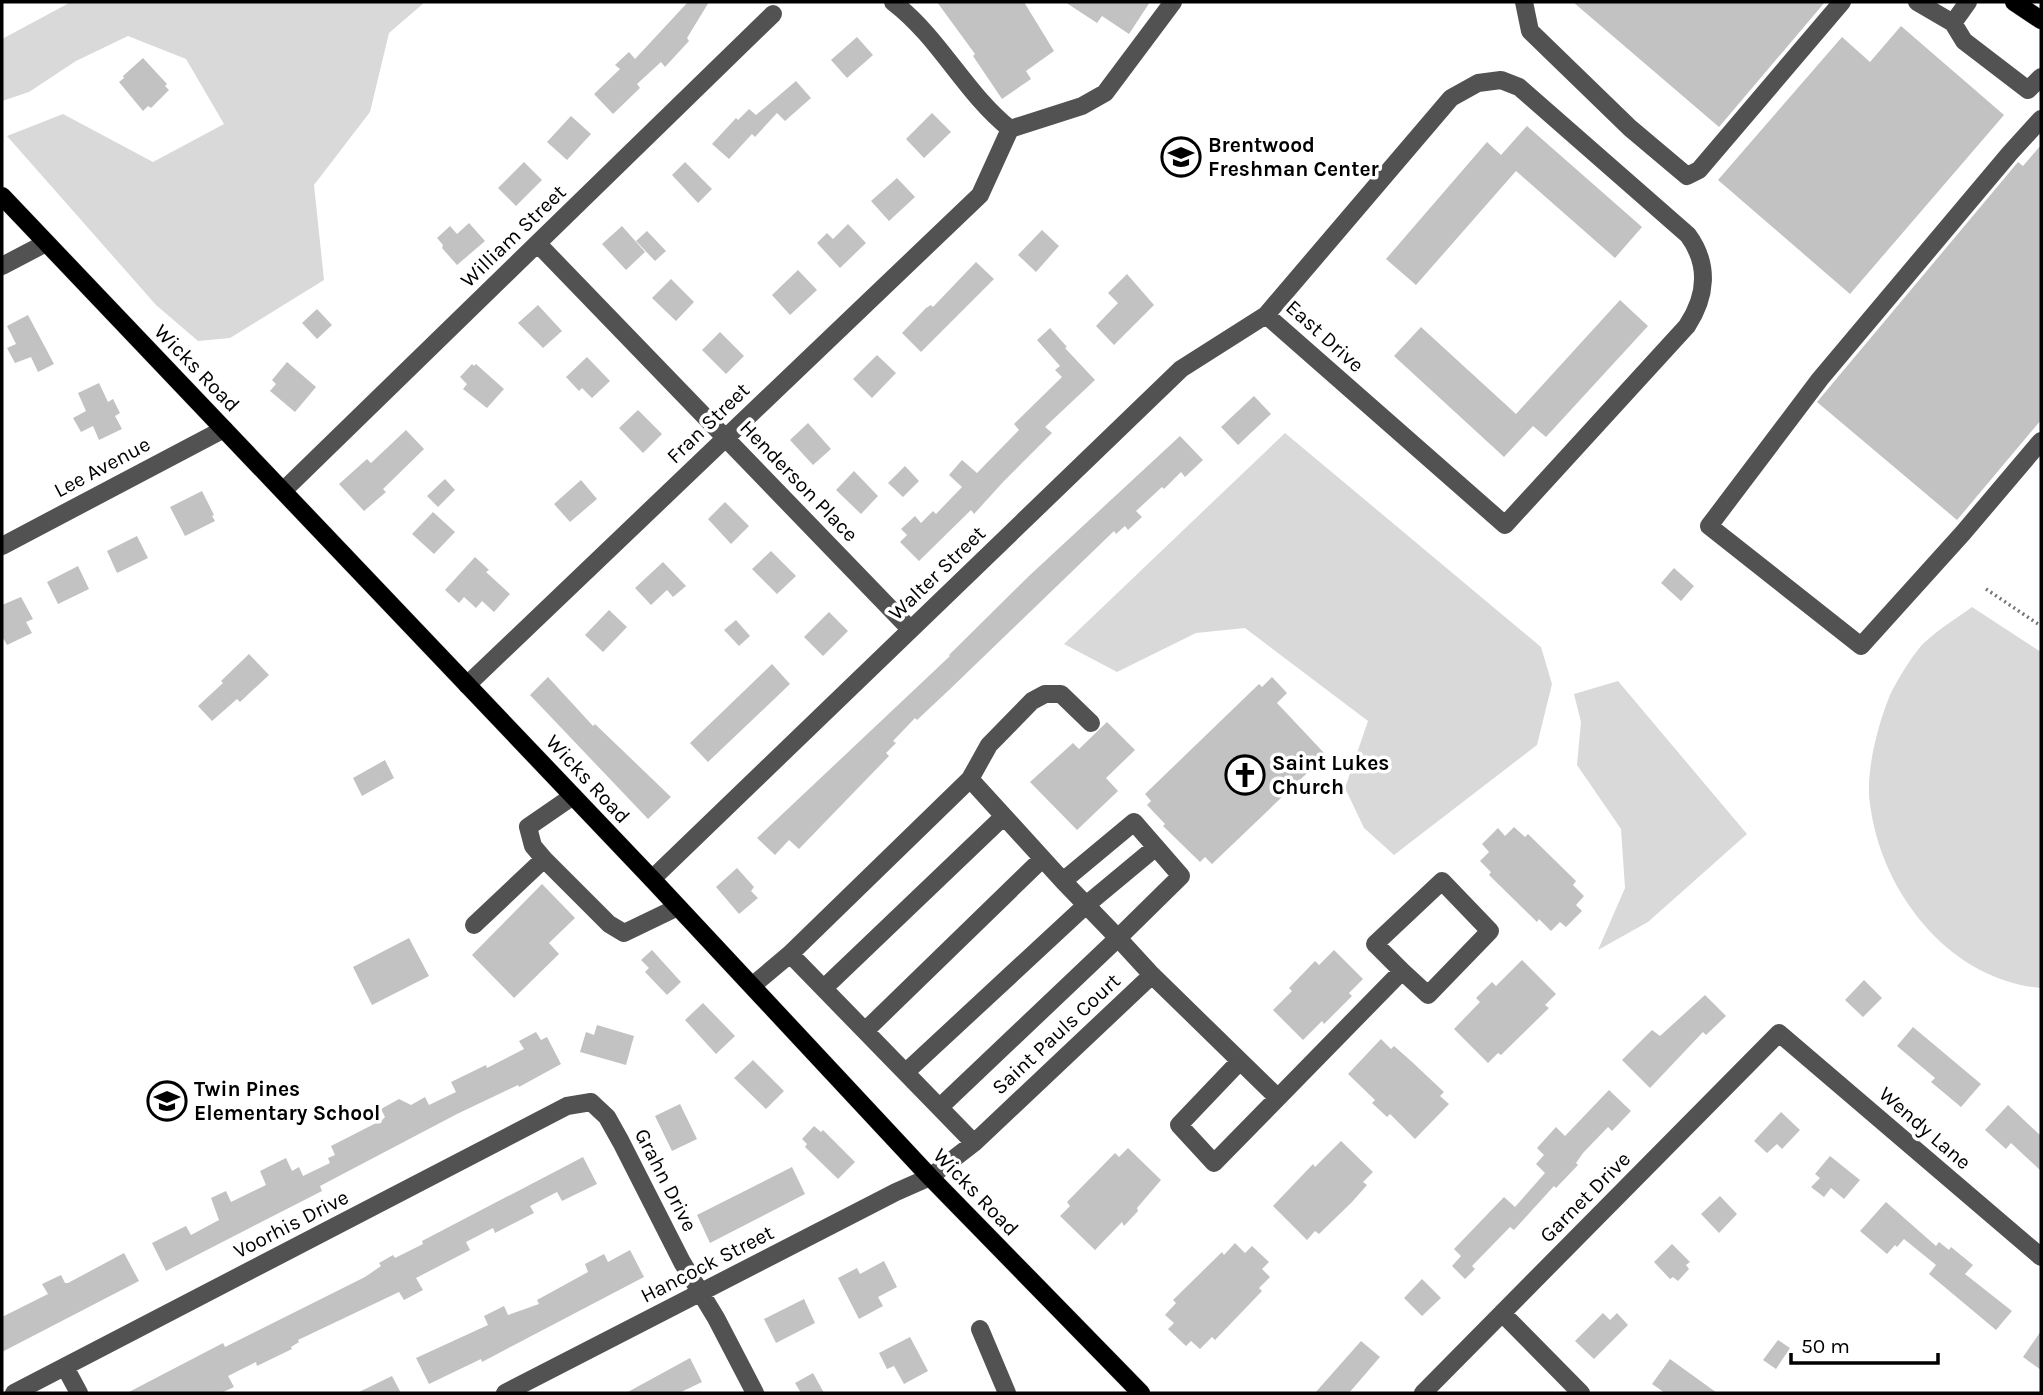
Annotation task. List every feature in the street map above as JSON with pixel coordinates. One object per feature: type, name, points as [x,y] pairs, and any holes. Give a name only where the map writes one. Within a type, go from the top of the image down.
[{"type":"main road","points":[[2014,2],[2041,20]]},
{"type":"main road","name":"Wicks Road","points":[[2,196],[652,879],[930,1177],[1141,1393]]},
{"type":"street","points":[[893,2],[933,38],[990,112],[1010,129],[1082,106],[1105,93],[1173,2]]},
{"type":"street","points":[[1524,2],[1530,32],[1630,128],[1687,176],[1699,170],[1842,2]]},
{"type":"street","points":[[1917,2],[1953,23],[1964,41],[2028,90],[2041,77]]},
{"type":"street","points":[[1953,23],[1968,2]]},
{"type":"street","name":"William Street","points":[[283,491],[773,14]]},
{"type":"street","name":"East Drive","points":[[1491,81],[1509,82],[1519,87],[1671,220],[1692,241],[1702,267],[1702,295],[1687,326],[1505,525],[1266,315],[1451,98],[1464,89],[1491,81]]},
{"type":"street","points":[[2041,119],[1820,380],[1709,526],[1861,646],[2041,441]]},
{"type":"street","name":"Fran Street","points":[[467,685],[980,195],[1010,129]]},
{"type":"street","points":[[2,266],[46,243]]},
{"type":"street","name":"Henderson Place","points":[[538,244],[910,629]]},
{"type":"street","name":"Walter Street","points":[[652,879],[1181,369],[1266,315]]},
{"type":"street","name":"Lee Avenue","points":[[2,546],[224,429]]},
{"type":"street","points":[[752,986],[790,954],[970,779],[989,745],[1032,701],[1045,694],[1061,694],[1091,723]]},
{"type":"street","points":[[970,779],[1041,860],[1152,975]]},
{"type":"street","points":[[573,796],[528,827],[533,846],[544,859],[608,924],[624,933],[678,907]]},
{"type":"street","points":[[824,988],[1003,817]]},
{"type":"street","points":[[940,1107],[1181,876],[1134,822],[1063,881]]},
{"type":"street","points":[[906,1072],[1085,906],[1156,847]]},
{"type":"street","points":[[474,925],[544,859]]},
{"type":"street","points":[[865,1031],[1041,860]]},
{"type":"street","points":[[1442,881],[1490,931],[1428,995],[1402,971],[1375,944],[1442,881]]},
{"type":"street","points":[[790,954],[974,1143]]},
{"type":"street","points":[[1240,1061],[1179,1125],[1214,1163],[1402,971]]},
{"type":"street","name":"Saint Pauls Court","points":[[930,1177],[974,1143],[1152,975],[1277,1097]]},
{"type":"street","name":"Wendy Lane","points":[[1779,1033],[2041,1258]]},
{"type":"street","name":"Garnet Drive","points":[[1423,1393],[1779,1033]]},
{"type":"street","name":"Grahn Drive","points":[[591,1102],[607,1118],[621,1142],[682,1262],[755,1393]]},
{"type":"street","name":"Voorhis Drive","points":[[14,1393],[567,1106],[591,1102]]},
{"type":"street","name":"Hancock Street","points":[[505,1393],[930,1177]]},
{"type":"street","points":[[1502,1313],[1581,1393]]},
{"type":"street","points":[[980,1329],[1007,1393]]},
{"type":"street","points":[[65,1367],[79,1393]]},
{"type":"path","points":[[1986,589],[2041,626]]},
{"type":"shaded area","points":[[71,2],[425,2],[389,33],[370,112],[314,185],[324,280],[230,338],[198,341],[156,305],[7,136],[63,114],[153,162],[224,124],[186,59],[128,36],[76,61],[29,92],[2,101],[2,39]]},
{"type":"shaded area","points":[[1285,433],[1541,647],[1552,684],[1537,745],[1394,855],[1364,828],[1345,788],[1368,721],[1245,628],[1196,633],[1117,672],[1064,644]]},
{"type":"shaded area","points":[[1972,607],[2041,652],[2041,988],[2008,981],[1977,968],[1949,949],[1925,926],[1888,869],[1870,804],[1869,778],[1874,749],[1885,707],[1893,689],[1925,642]]},
{"type":"shaded area","points":[[1618,681],[1747,834],[1648,922],[1598,950],[1625,888],[1621,829],[1577,765],[1581,722],[1574,694]]},
{"type":"building","points":[[688,2],[709,2],[687,38],[689,41],[665,67],[661,62],[637,84],[640,88],[613,114],[594,94],[620,69],[615,65],[629,52],[635,59]]},
{"type":"building","points":[[937,2],[1024,2],[1054,51],[1026,71],[1031,79],[1002,99],[973,56],[975,54]]},
{"type":"building","points":[[1065,2],[1150,2],[1129,34],[1102,16],[1097,23]]},
{"type":"building","points":[[1573,2],[1825,2],[1719,127]]},
{"type":"building","points":[[1901,26],[2004,115],[1850,294],[1718,180],[1842,37],[1870,62]]},
{"type":"building","points":[[857,37],[873,55],[847,78],[831,60]]},
{"type":"building","points":[[143,58],[167,84],[165,86],[169,90],[151,108],[148,106],[143,111],[119,82]]},
{"type":"building","points":[[796,81],[811,98],[785,121],[777,113],[755,137],[752,134],[729,159],[712,144],[736,118],[738,120],[749,109],[756,115]]},
{"type":"building","points":[[932,113],[951,132],[924,158],[906,139]]},
{"type":"building","points":[[571,116],[591,134],[567,160],[547,142]]},
{"type":"building","points":[[1527,126],[1642,227],[1615,258],[1516,171],[1416,285],[1386,259],[1487,142],[1501,155]]},
{"type":"building","points":[[2041,145],[2041,420],[1957,520],[1817,402],[2018,162],[2023,166]]},
{"type":"building","points":[[524,162],[542,180],[516,206],[498,188]]},
{"type":"building","points":[[685,162],[712,189],[698,203],[672,175]]},
{"type":"building","points":[[897,178],[915,197],[889,221],[871,201]]},
{"type":"building","points":[[469,223],[485,241],[457,265],[437,238],[450,226],[457,234]]},
{"type":"building","points":[[848,224],[866,243],[840,268],[817,243],[827,233],[833,239]]},
{"type":"building","points":[[622,226],[645,252],[626,270],[602,244]]},
{"type":"building","points":[[1042,230],[1059,246],[1036,272],[1018,255]]},
{"type":"building","points":[[647,231],[666,251],[655,261],[636,241]]},
{"type":"building","points":[[976,262],[994,279],[921,352],[902,333],[926,308],[931,305],[933,307]]},
{"type":"building","points":[[798,270],[817,290],[790,315],[772,295]]},
{"type":"building","points":[[1127,274],[1154,305],[1114,345],[1096,326],[1118,303],[1108,293]]},
{"type":"building","points":[[671,279],[694,302],[676,321],[652,298]]},
{"type":"building","points":[[1620,300],[1648,326],[1546,437],[1533,426],[1504,457],[1394,356],[1421,327],[1516,414]]},
{"type":"building","points":[[538,305],[562,331],[543,348],[518,323]]},
{"type":"building","points":[[317,309],[332,325],[317,339],[302,323]]},
{"type":"building","points":[[28,315],[54,364],[38,372],[31,357],[15,363],[7,348],[16,344],[7,326]]},
{"type":"building","points":[[1050,328],[1095,380],[1045,427],[1052,433],[974,514],[971,510],[919,561],[900,542],[907,535],[901,529],[915,516],[921,523],[933,511],[936,514],[962,487],[949,475],[962,460],[977,473],[1019,430],[1014,424],[1062,377],[1055,370],[1060,366],[1037,340]]},
{"type":"building","points":[[720,332],[744,356],[726,374],[702,350]]},
{"type":"building","points":[[877,355],[896,373],[872,398],[853,379]]},
{"type":"building","points":[[587,357],[610,381],[592,398],[582,388],[579,391],[566,377]]},
{"type":"building","points":[[287,362],[316,387],[295,412],[270,391],[276,384],[272,380]]},
{"type":"building","points":[[472,364],[476,364],[504,389],[487,408],[463,389],[467,384],[460,377]]},
{"type":"building","points":[[99,383],[108,402],[113,399],[120,413],[115,416],[122,429],[99,440],[93,426],[81,432],[73,418],[86,411],[78,393]]},
{"type":"building","points":[[1254,396],[1271,414],[1238,445],[1221,427]]},
{"type":"building","points":[[638,410],[662,434],[643,453],[619,428]]},
{"type":"building","points":[[808,423],[831,449],[813,465],[790,440]]},
{"type":"building","points":[[406,430],[424,449],[383,489],[386,492],[364,511],[339,484],[367,459],[371,463]]},
{"type":"building","points":[[1180,436],[1203,460],[1185,477],[1181,472],[1164,489],[1162,487],[1136,511],[1142,517],[1128,530],[1125,526],[1116,534],[1114,531],[948,691],[917,720],[915,718],[893,741],[896,743],[886,753],[889,756],[799,849],[789,840],[775,855],[757,838],[950,656],[1030,575]]},
{"type":"building","points":[[905,466],[919,481],[903,497],[888,483]]},
{"type":"building","points":[[854,471],[878,496],[861,514],[836,490]]},
{"type":"building","points":[[445,479],[455,490],[438,507],[427,496]]},
{"type":"building","points":[[581,480],[597,499],[570,522],[554,504]]},
{"type":"building","points":[[202,491],[215,521],[185,536],[170,507]]},
{"type":"building","points":[[725,502],[749,526],[731,544],[708,519]]},
{"type":"building","points":[[433,512],[455,532],[434,554],[412,534]]},
{"type":"building","points":[[137,536],[148,558],[117,573],[107,551]]},
{"type":"building","points":[[771,551],[796,576],[777,594],[752,569]]},
{"type":"building","points":[[475,557],[489,570],[486,572],[510,594],[494,612],[482,601],[476,608],[464,597],[459,603],[445,590]]},
{"type":"building","points":[[663,562],[686,586],[673,597],[667,590],[651,605],[635,588]]},
{"type":"building","points":[[78,566],[89,589],[58,604],[47,582]]},
{"type":"building","points":[[1674,568],[1694,586],[1681,601],[1661,583]]},
{"type":"building","points":[[21,597],[33,619],[26,622],[32,633],[7,645],[2,636],[2,605]]},
{"type":"building","points":[[609,610],[627,627],[603,652],[585,635]]},
{"type":"building","points":[[829,612],[848,631],[823,656],[804,637]]},
{"type":"building","points":[[736,620],[750,636],[739,646],[724,630]]},
{"type":"building","points":[[249,654],[269,675],[240,702],[237,699],[212,721],[198,706]]},
{"type":"building","points":[[772,664],[790,684],[708,762],[690,743]]},
{"type":"building","points":[[548,677],[593,726],[595,724],[671,797],[648,819],[530,695]]},
{"type":"building","points":[[1272,677],[1287,693],[1277,703],[1326,755],[1212,864],[1205,857],[1200,862],[1163,826],[1165,824],[1147,805],[1151,801],[1145,794],[1259,684],[1262,687]]},
{"type":"building","points":[[1107,722],[1135,750],[1106,778],[1118,791],[1077,830],[1030,782],[1073,743],[1079,749]]},
{"type":"building","points":[[385,760],[394,778],[362,796],[353,778]]},
{"type":"building","points":[[1514,827],[1525,837],[1528,834],[1576,881],[1573,885],[1584,896],[1576,905],[1582,911],[1566,927],[1560,922],[1551,931],[1539,919],[1537,922],[1489,875],[1491,872],[1480,861],[1489,852],[1482,844],[1498,828],[1505,836]]},
{"type":"building","points":[[737,868],[754,887],[751,891],[758,898],[739,914],[716,887]]},
{"type":"building","points":[[542,884],[575,918],[549,943],[559,954],[514,998],[472,955]]},
{"type":"building","points":[[409,938],[429,976],[372,1005],[353,967]]},
{"type":"building","points":[[652,950],[681,982],[667,995],[645,972],[649,968],[641,960]]},
{"type":"building","points":[[1334,950],[1363,979],[1349,993],[1352,996],[1324,1024],[1322,1021],[1303,1040],[1273,1010],[1292,991],[1289,988],[1315,961],[1319,965]]},
{"type":"building","points":[[1522,960],[1556,994],[1545,1005],[1549,1008],[1501,1055],[1498,1053],[1488,1063],[1454,1029],[1480,1002],[1476,998],[1492,982],[1496,986]]},
{"type":"building","points":[[1864,980],[1882,998],[1863,1017],[1845,1000]]},
{"type":"building","points":[[1705,995],[1726,1016],[1706,1035],[1703,1032],[1650,1088],[1622,1060],[1652,1030],[1660,1036]]},
{"type":"building","points":[[703,1003],[735,1036],[716,1054],[685,1020]]},
{"type":"building","points":[[597,1025],[634,1036],[626,1065],[580,1052],[586,1032],[594,1035]]},
{"type":"building","points":[[1913,1027],[1981,1084],[1961,1107],[1931,1082],[1935,1078],[1897,1046]]},
{"type":"building","points":[[536,1032],[541,1040],[547,1037],[561,1064],[519,1087],[518,1085],[457,1114],[320,1186],[322,1191],[166,1271],[152,1243],[186,1226],[191,1235],[219,1220],[211,1198],[226,1191],[231,1202],[266,1185],[260,1171],[286,1158],[292,1171],[299,1167],[303,1176],[330,1163],[328,1158],[335,1155],[331,1146],[382,1120],[385,1117],[381,1109],[399,1099],[411,1105],[425,1097],[429,1105],[456,1092],[451,1082],[524,1049],[519,1041]]},
{"type":"building","points":[[1381,1039],[1391,1049],[1394,1046],[1444,1092],[1440,1096],[1449,1104],[1415,1139],[1390,1114],[1387,1117],[1372,1103],[1375,1100],[1348,1074]]},
{"type":"building","points":[[753,1060],[784,1091],[766,1109],[734,1078]]},
{"type":"building","points":[[1609,1090],[1631,1111],[1612,1131],[1608,1127],[1583,1153],[1576,1163],[1578,1165],[1556,1188],[1554,1186],[1514,1230],[1510,1227],[1472,1266],[1475,1269],[1465,1279],[1452,1266],[1461,1256],[1454,1249],[1504,1197],[1515,1207],[1545,1173],[1536,1164],[1544,1155],[1537,1148],[1556,1127],[1565,1136]]},
{"type":"building","points":[[680,1104],[697,1139],[672,1151],[655,1116]]},
{"type":"building","points":[[2008,1105],[2041,1136],[2041,1171],[2011,1143],[2006,1149],[1985,1130]]},
{"type":"building","points":[[1781,1112],[1800,1130],[1782,1149],[1777,1144],[1767,1153],[1754,1141]]},
{"type":"building","points":[[814,1126],[821,1132],[823,1130],[855,1162],[838,1179],[805,1147],[807,1144],[802,1139]]},
{"type":"building","points":[[1341,1141],[1373,1172],[1363,1182],[1367,1185],[1352,1202],[1319,1234],[1315,1231],[1307,1240],[1273,1206],[1313,1164],[1315,1167]]},
{"type":"building","points":[[1128,1148],[1161,1180],[1124,1226],[1122,1222],[1095,1250],[1060,1216],[1070,1206],[1067,1202],[1115,1153],[1119,1157]]},
{"type":"building","points":[[1830,1156],[1860,1180],[1844,1199],[1831,1188],[1824,1197],[1811,1187],[1820,1178],[1815,1174]]},
{"type":"building","points":[[583,1157],[597,1184],[562,1201],[557,1192],[530,1206],[534,1213],[495,1233],[493,1228],[466,1242],[470,1250],[416,1278],[423,1290],[404,1300],[399,1292],[298,1340],[292,1349],[228,1376],[234,1387],[221,1393],[127,1393],[223,1343],[225,1347],[365,1277],[381,1266],[379,1263],[393,1255],[395,1258],[423,1244],[422,1241]]},
{"type":"building","points":[[792,1167],[805,1194],[710,1243],[697,1215]]},
{"type":"building","points":[[1720,1196],[1737,1214],[1719,1233],[1701,1214]]},
{"type":"building","points":[[1886,1202],[1936,1246],[1939,1242],[1949,1250],[1951,1247],[1973,1265],[1965,1274],[2012,1311],[1996,1330],[1929,1274],[1936,1265],[1904,1239],[1887,1254],[1860,1231]]},
{"type":"building","points":[[1235,1243],[1245,1253],[1252,1246],[1269,1262],[1262,1269],[1270,1277],[1259,1288],[1262,1291],[1215,1340],[1212,1337],[1200,1349],[1191,1341],[1186,1346],[1168,1329],[1174,1323],[1165,1315],[1176,1303],[1173,1300],[1222,1252],[1224,1255]]},
{"type":"building","points":[[1672,1244],[1690,1262],[1686,1265],[1689,1269],[1678,1281],[1673,1277],[1670,1279],[1654,1262]]},
{"type":"building","points":[[630,1250],[644,1277],[482,1362],[481,1359],[429,1384],[416,1358],[488,1325],[484,1316],[504,1306],[508,1315],[539,1304],[537,1300],[588,1272],[585,1264],[604,1254],[608,1262]]},
{"type":"building","points":[[124,1253],[139,1281],[2,1352],[2,1317],[48,1294],[42,1284],[61,1275],[65,1283],[68,1283]]},
{"type":"building","points":[[884,1261],[897,1287],[878,1297],[883,1306],[859,1319],[838,1278],[857,1268],[860,1274]]},
{"type":"building","points":[[1422,1279],[1441,1298],[1422,1316],[1404,1298]]},
{"type":"building","points":[[804,1299],[815,1323],[776,1343],[764,1319]]},
{"type":"building","points":[[1603,1313],[1610,1320],[1617,1313],[1628,1325],[1594,1359],[1575,1341]]},
{"type":"building","points":[[2041,1331],[2041,1370],[2023,1357]]},
{"type":"building","points":[[910,1337],[928,1371],[904,1384],[894,1366],[887,1369],[879,1353]]},
{"type":"building","points":[[1778,1340],[1790,1348],[1776,1369],[1763,1360]]},
{"type":"building","points":[[1361,1341],[1380,1357],[1349,1393],[1315,1393]]},
{"type":"building","points":[[690,1358],[702,1382],[679,1393],[626,1393]]},
{"type":"building","points":[[1670,1359],[1717,1393],[1665,1393],[1652,1384]]},
{"type":"building","points":[[813,1373],[824,1393],[801,1393],[795,1383]]},
{"type":"building","points":[[392,1376],[401,1393],[357,1393]]},
{"type":"place","name":"Brentwood Freshman Center","points":[[1181,157]]},
{"type":"place","name":"Saint Lukes Church","points":[[1245,775]]},
{"type":"place","name":"Twin Pines Elementary School","points":[[167,1101]]}]
